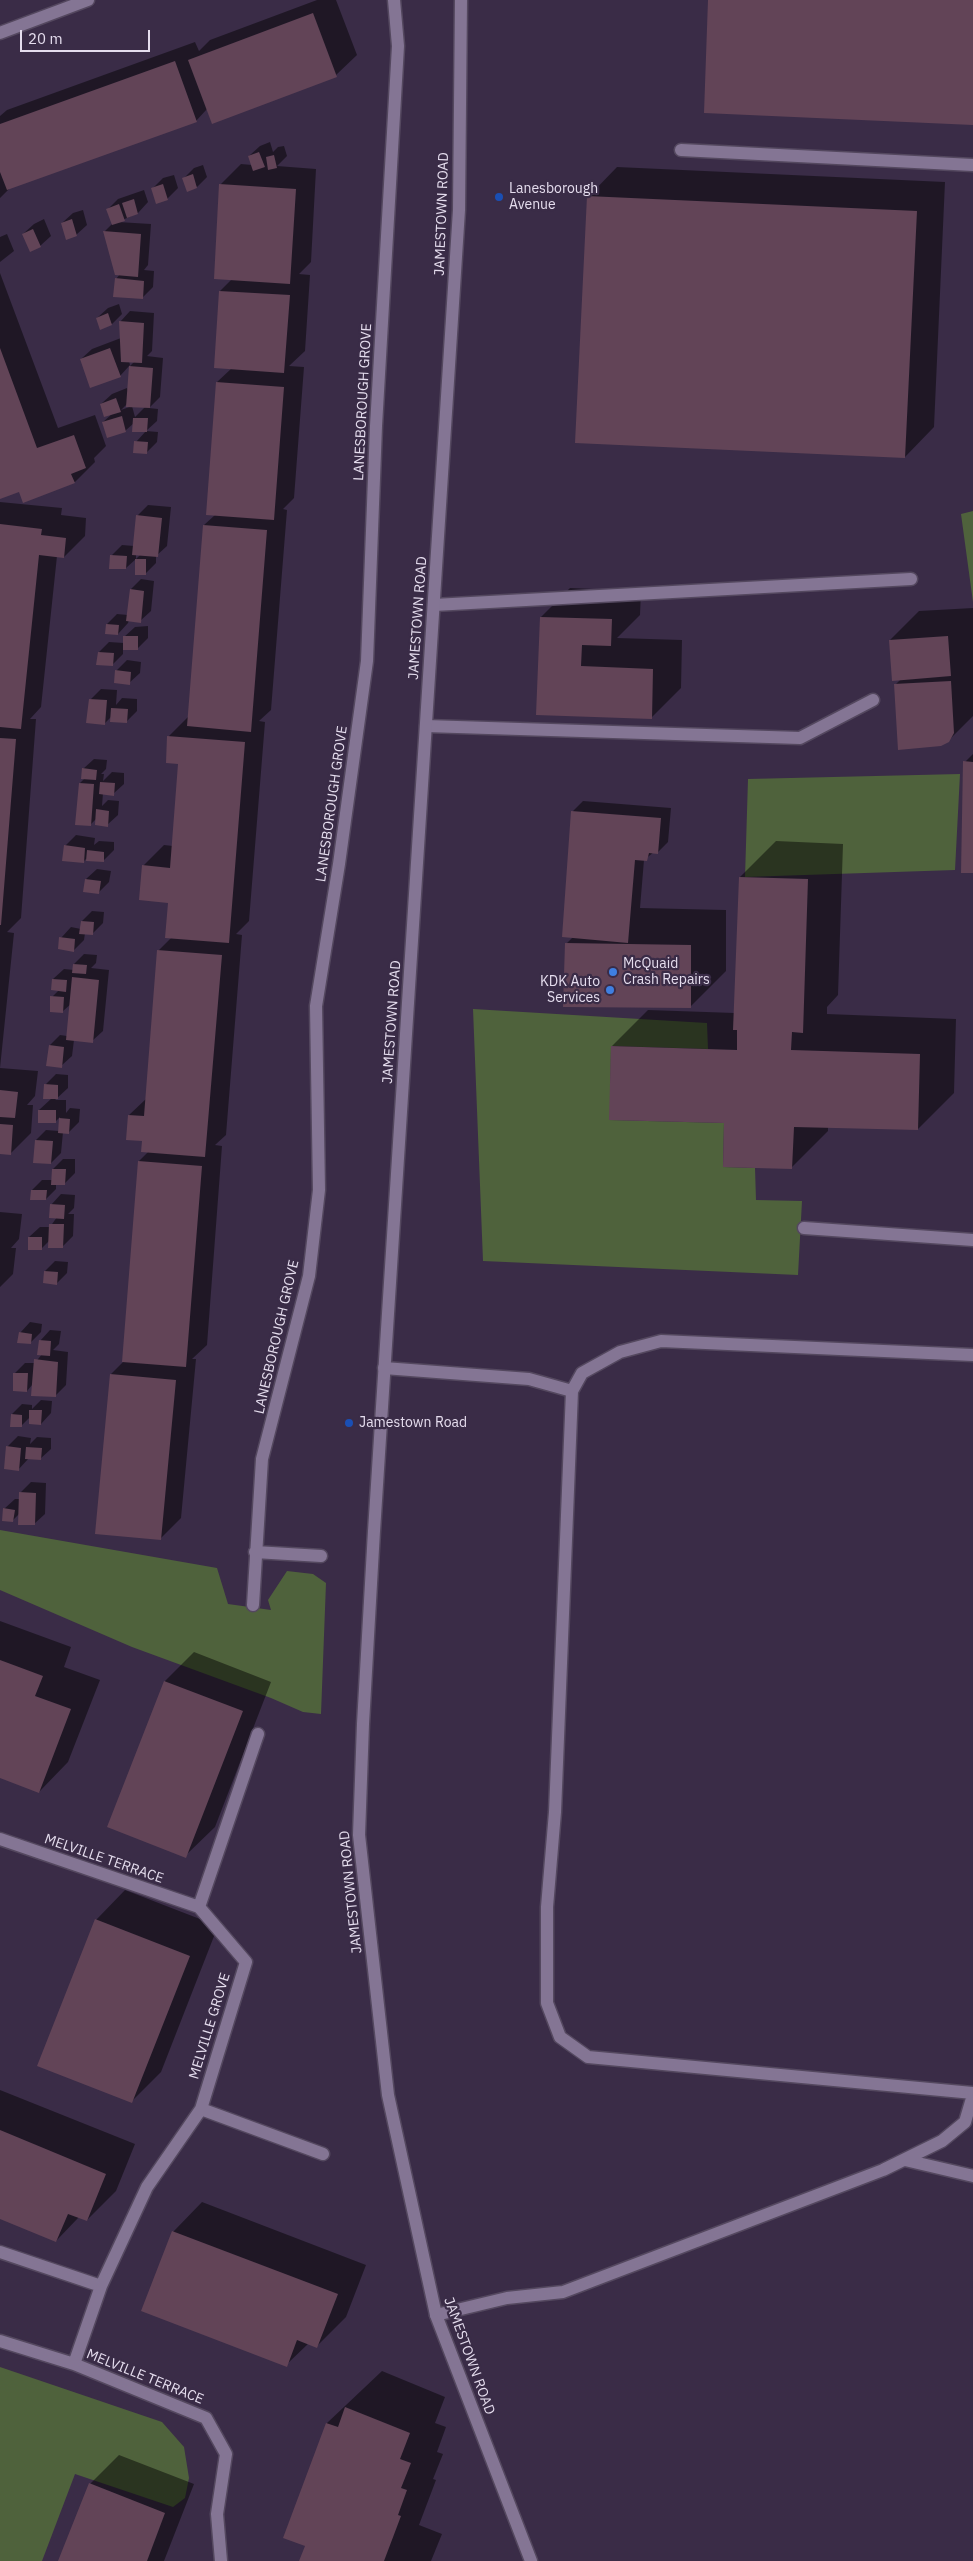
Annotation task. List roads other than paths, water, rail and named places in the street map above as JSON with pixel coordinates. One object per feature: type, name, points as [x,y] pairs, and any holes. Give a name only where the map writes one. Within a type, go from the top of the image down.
[{"type":"street","points":[[0,33],[88,0]]},
{"type":"street","name":"LANESBOROUGH GROVE","points":[[253,1605],[262,1459],[309,1276],[319,1190],[316,1006],[339,864],[366,661],[376,426],[398,46],[394,0]]},
{"type":"street","name":"JAMESTOWN ROAD","points":[[461,0],[459,210],[384,1368],[363,1724],[359,1835],[388,2095],[436,2315],[531,2561]]},
{"type":"street","points":[[681,150],[973,165]]},
{"type":"street","points":[[434,605],[911,579]]},
{"type":"street","points":[[426,726],[800,738],[873,700]]},
{"type":"street","points":[[804,1228],[973,1240]]},
{"type":"street","points":[[436,2315],[507,2298],[562,2292],[883,2170],[942,2141],[965,2122],[973,2094],[588,2057],[560,2037],[548,2003],[547,1907],[556,1803],[572,1391],[582,1373],[620,1352],[661,1341],[973,1355]]},
{"type":"street","points":[[384,1368],[528,1379],[572,1391]]},
{"type":"street","points":[[255,1552],[321,1556]]},
{"type":"street","points":[[199,1907],[258,1734]]},
{"type":"street","name":"MELVILLE TERRACE","points":[[0,1839],[199,1907]]},
{"type":"street","name":"MELVILLE GROVE","points":[[74,2364],[102,2286],[147,2187],[201,2109],[246,1962],[199,1907]]},
{"type":"street","points":[[201,2109],[323,2154]]},
{"type":"street","points":[[905,2160],[973,2176]]},
{"type":"street","points":[[0,2252],[102,2286]]},
{"type":"street","name":"MELVILLE TERRACE","points":[[0,2341],[74,2364],[206,2418],[226,2454],[217,2514],[221,2561]]},
{"type":"place","name":"Lanesborough Avenue","points":[[499,197]]},
{"type":"place","name":"McQuaid Crash Repairs","points":[[613,972]]},
{"type":"place","name":"KDK Auto Services","points":[[610,990]]},
{"type":"place","name":"Jamestown Road","points":[[349,1423]]}]
